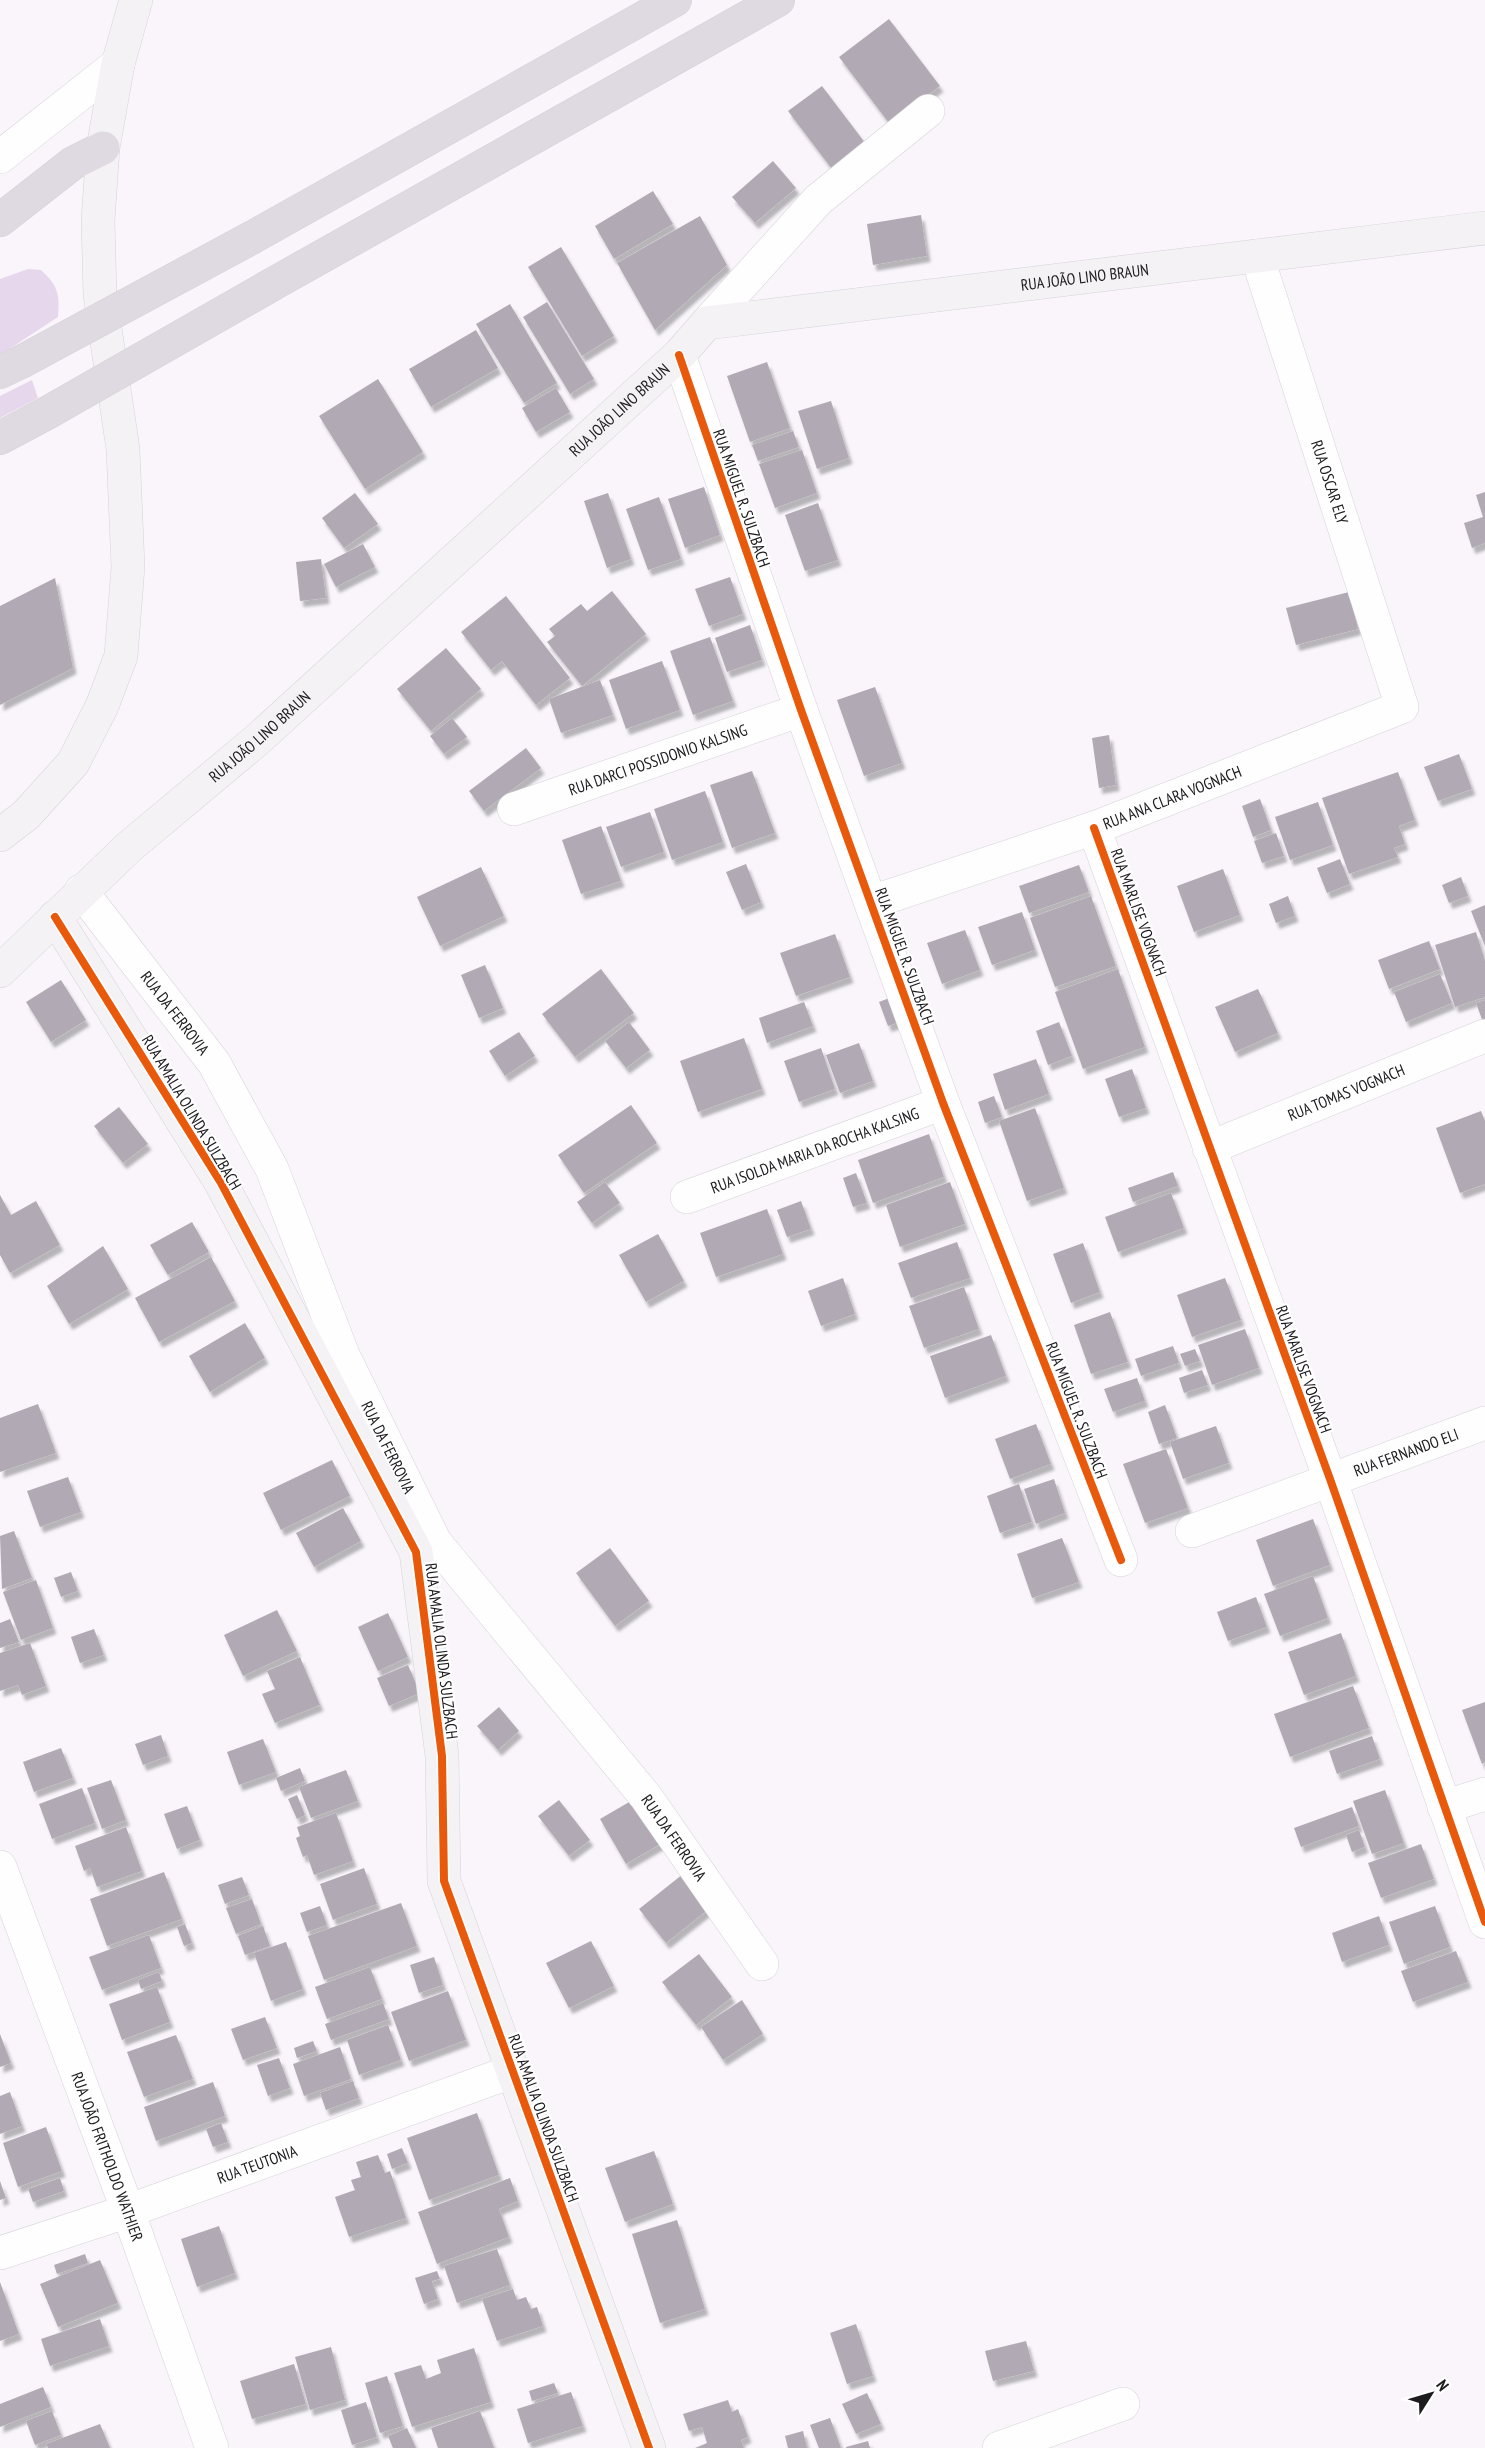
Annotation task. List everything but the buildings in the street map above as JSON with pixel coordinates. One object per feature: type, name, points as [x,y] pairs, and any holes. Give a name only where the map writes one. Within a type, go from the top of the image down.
[{"type":"highway","points":[[10,367],[253,237],[675,0]]},
{"type":"highway","points":[[0,438],[778,0]]},
{"type":"highway","points":[[0,220],[73,164],[103,148]]},
{"type":"street","points":[[0,835],[26,815],[74,763],[102,706],[121,656],[128,567],[123,449],[100,295],[98,220],[103,148],[118,64],[136,0]]},
{"type":"street","points":[[0,158],[118,64]]},
{"type":"street","points":[[707,323],[818,200],[928,111]]},
{"type":"street","name":"RUA JOÃO LINO BRAUN","points":[[0,971],[81,891],[257,740],[679,356],[707,323],[1485,228]]},
{"type":"street","name":"RUA OSCAR ELY","points":[[1257,256],[1402,707]]},
{"type":"street","name":"RUA MIGUEL R. SULZBACH","points":[[679,356],[801,710],[943,1103],[1121,1560]]},
{"type":"street","name":"RUA ANA CLARA VOGNACH","points":[[872,902],[1094,828],[1402,707]]},
{"type":"street","name":"RUA DARCI POSSIDONIO KALSING","points":[[514,808],[801,710]]},
{"type":"street","name":"RUA MARLISE VOGNACH","points":[[1094,828],[1330,1479],[1485,1922]]},
{"type":"street","name":"RUA DA FERROVIA","points":[[81,891],[214,1063],[272,1169],[343,1355],[426,1547],[646,1797],[762,1964]]},
{"type":"street","name":"RUA AMALIA OLINDA SULZBACH","points":[[55,917],[221,1183],[426,1547],[442,1756],[444,1881],[649,2448]]},
{"type":"street","name":"RUA TOMAS VOGNACH","points":[[1209,1148],[1484,1036]]},
{"type":"street","name":"RUA ISOLDA MARIA DA ROCHA KALSING","points":[[687,1197],[943,1103]]},
{"type":"street","name":"RUA FERNANDO ELI","points":[[1192,1532],[1485,1422]]},
{"type":"street","points":[[1444,1807],[1485,1794]]},
{"type":"street","name":"RUA JOÃO FRITHOLDO WATHIER","points":[[0,1867],[128,2211],[212,2448]]},
{"type":"street","name":"RUA TEUTONIA","points":[[0,2253],[128,2211],[513,2071]]},
{"type":"street","points":[[999,2448],[1123,2403]]},
{"type":"shaded area","points":[[28,269],[41,270],[51,281],[58,296],[58,317],[0,355],[0,279]]},
{"type":"shaded area","points":[[32,380],[38,398],[0,418],[0,396]]},
{"type":"cycle path","points":[[679,355],[801,710],[943,1103],[1121,1560]]},
{"type":"cycle path","points":[[1094,828],[1330,1479],[1485,1922]]},
{"type":"cycle path","points":[[55,917],[221,1183],[416,1552],[442,1756],[444,1881],[649,2448]]}]
